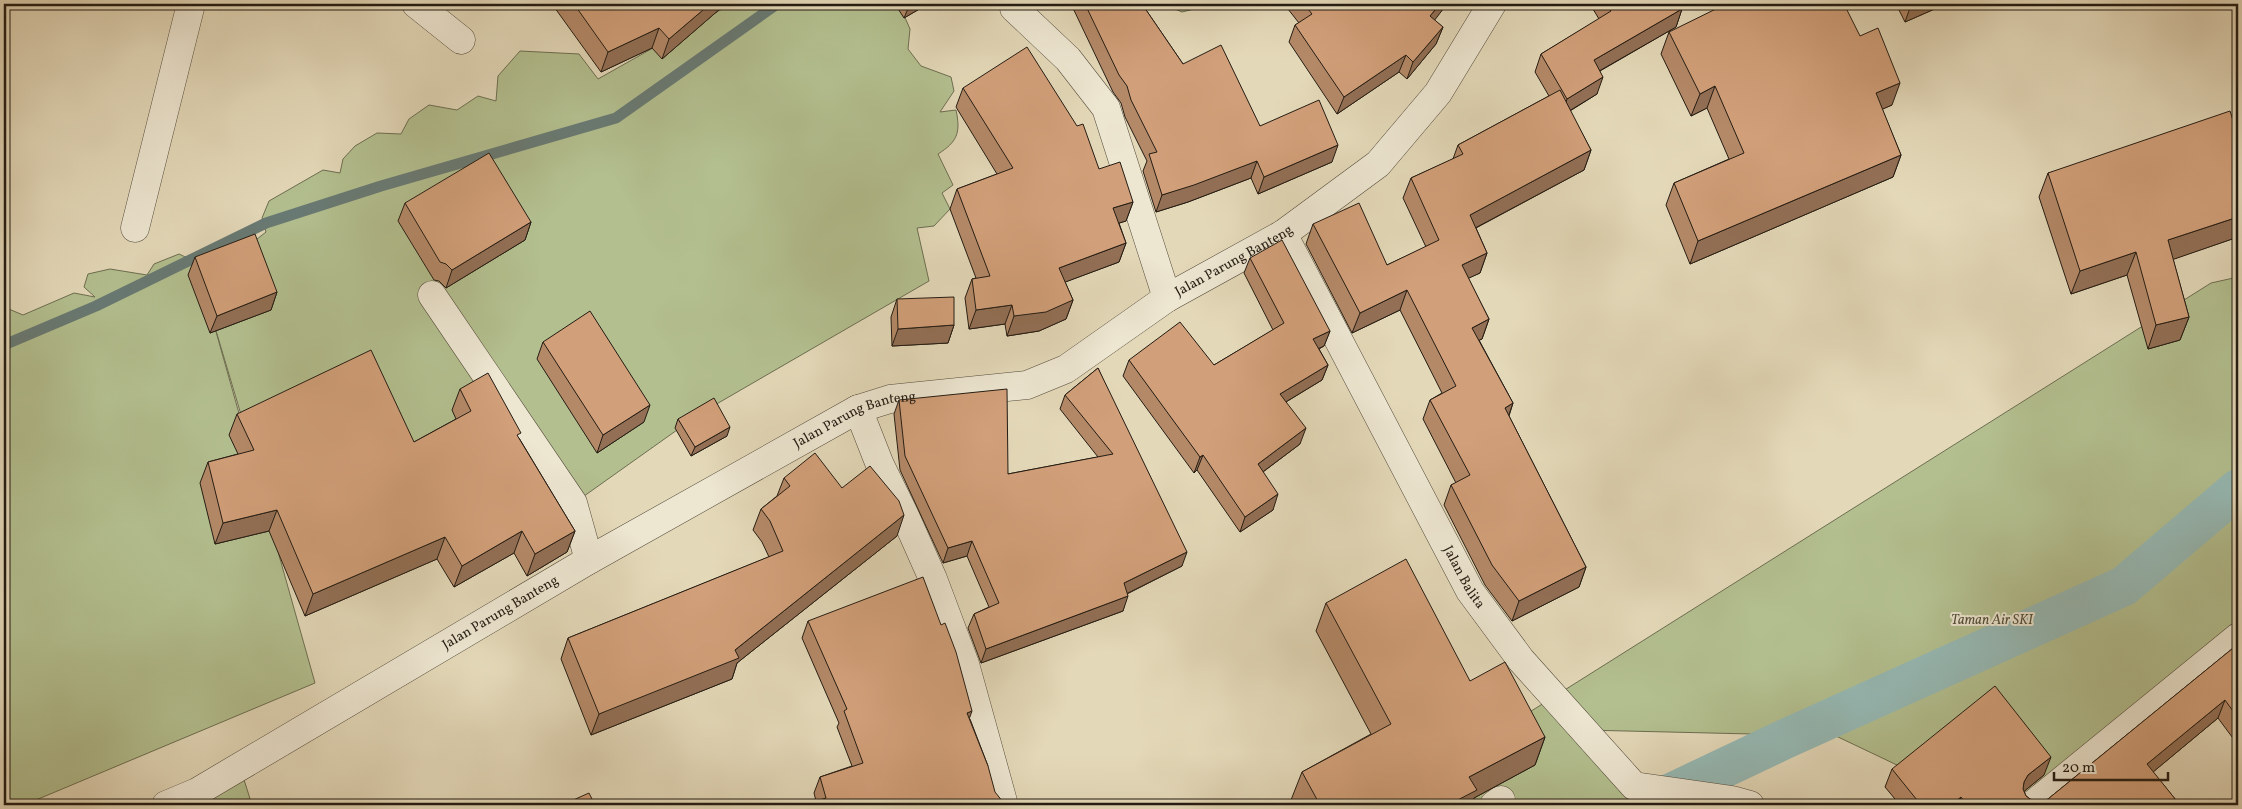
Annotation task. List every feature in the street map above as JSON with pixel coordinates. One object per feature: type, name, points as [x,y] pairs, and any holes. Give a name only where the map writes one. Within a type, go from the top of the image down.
[{"type":"street","points":[[135,228],[191,4]]},
{"type":"street","points":[[416,4],[461,40]]},
{"type":"street","name":"Jalan Parung Banteng","points":[[166,805],[200,799],[589,560],[858,409],[890,399],[1027,385],[1066,369],[1166,298],[1283,234],[1378,164],[1438,93],[1492,4]]},
{"type":"street","points":[[1014,8],[1068,59],[1106,108],[1166,298]]},
{"type":"street","name":"Jalan Balita","points":[[1283,234],[1470,591],[1520,660],[1634,786],[1741,803]]},
{"type":"street","points":[[432,295],[573,503],[589,560]]},
{"type":"street","points":[[858,409],[880,465],[933,579],[959,647],[980,711],[1004,805]]},
{"type":"street","points":[[2032,805],[2238,637]]},
{"type":"green space","points":[[731,4],[899,4],[910,29],[908,49],[921,66],[951,77],[954,91],[940,112],[956,110],[958,125],[958,131],[953,141],[938,154],[953,185],[942,193],[950,209],[934,226],[917,228],[929,281],[701,413],[463,582],[390,418],[248,438],[211,314],[315,683],[24,805],[4,805],[4,307],[23,315],[74,293],[95,297],[84,287],[88,274],[110,269],[147,275],[154,264],[179,254],[196,262],[252,243],[266,232],[262,218],[269,201],[323,170],[340,173],[343,159],[355,146],[377,133],[401,134],[409,119],[429,105],[457,110],[478,96],[496,101],[498,76],[520,51],[579,54],[598,79]]},
{"type":"green space","points":[[1169,4],[1209,4],[1182,12],[1168,6]]},
{"type":"green space","name":"Taman Air SKI","points":[[2238,277],[2238,645],[2032,805],[1981,805],[1836,736],[1584,730],[1637,783],[1690,805],[1382,805],[2211,283]]},
{"type":"green space","points":[[240,767],[252,805],[156,805]]},
{"type":"building","points":[[574,4],[710,4],[669,39],[659,28],[608,52]]},
{"type":"building","points":[[1085,4],[1142,4],[1183,64],[1221,45],[1260,126],[1319,100],[1338,145],[1264,177],[1257,161],[1162,195],[1149,154],[1157,152],[1131,100],[1127,86],[1119,75]]},
{"type":"building","points":[[1304,4],[1440,4],[1430,16],[1443,27],[1413,62],[1406,55],[1344,97],[1295,25],[1312,14]]},
{"type":"building","points":[[1607,4],[1679,4],[1682,9],[1594,60],[1603,77],[1567,99],[1541,54],[1611,11]]},
{"type":"building","points":[[1726,4],[1844,4],[1860,36],[1878,28],[1900,83],[1876,93],[1901,155],[1698,241],[1674,183],[1744,153],[1715,86],[1700,94],[1669,32]]},
{"type":"building","points":[[1027,47],[1077,126],[1083,124],[1099,169],[1120,162],[1133,202],[1113,208],[1126,243],[1059,268],[1073,300],[1046,312],[1014,316],[1012,305],[976,310],[972,279],[990,276],[957,189],[1013,168],[963,88]]},
{"type":"building","points":[[1560,90],[1591,150],[1470,215],[1487,253],[1462,265],[1489,319],[1472,328],[1513,403],[1505,408],[1586,567],[1519,601],[1492,565],[1451,485],[1470,475],[1430,400],[1456,386],[1407,290],[1360,313],[1313,224],[1359,203],[1387,265],[1439,240],[1411,178],[1463,154],[1458,145]]},
{"type":"building","points":[[2230,111],[2238,136],[2238,217],[2168,240],[2189,317],[2156,325],[2136,252],[2080,271],[2048,173]]},
{"type":"building","points":[[489,153],[531,222],[452,270],[446,264],[440,262],[405,203]]},
{"type":"building","points":[[255,234],[277,292],[217,316],[195,257]]},
{"type":"building","points":[[1282,240],[1330,331],[1313,339],[1328,365],[1280,394],[1306,428],[1258,464],[1278,494],[1245,517],[1203,455],[1200,457],[1129,360],[1180,322],[1214,365],[1284,323],[1250,258]]},
{"type":"building","points":[[954,297],[954,325],[898,329],[897,299]]},
{"type":"building","points":[[590,311],[650,405],[603,435],[543,342]]},
{"type":"building","points":[[371,350],[414,442],[471,411],[460,389],[488,373],[521,433],[517,435],[575,531],[535,554],[522,531],[462,566],[445,537],[313,594],[277,510],[223,523],[208,462],[254,450],[237,414]]},
{"type":"building","points":[[1098,368],[1187,552],[1124,583],[1128,596],[986,649],[974,614],[999,603],[972,541],[948,548],[905,456],[899,400],[1007,389],[1008,474],[1113,454],[1065,395]]},
{"type":"building","points":[[714,398],[730,427],[695,447],[678,419]]},
{"type":"building","points":[[815,453],[842,488],[870,466],[899,501],[904,515],[735,650],[739,658],[599,714],[568,638],[783,551],[770,521],[761,509],[790,486],[784,478]]},
{"type":"building","points":[[1406,559],[1470,681],[1505,662],[1545,737],[1469,777],[1477,790],[1448,805],[1430,805],[1429,803],[1425,805],[1320,805],[1302,772],[1391,724],[1326,603]]},
{"type":"building","points":[[923,577],[941,625],[945,623],[956,652],[972,711],[967,713],[988,766],[995,792],[1004,805],[804,805],[826,798],[820,777],[863,763],[844,711],[847,709],[808,621]]},
{"type":"building","points":[[2238,644],[2238,718],[2225,700],[2147,764],[2180,805],[1967,805],[1961,797],[1951,805],[1921,805],[1892,769],[1995,686],[2051,757],[2028,775],[2024,782],[2023,789],[2026,796],[2033,801],[2041,802],[2048,799]]},
{"type":"building","points":[[589,793],[595,805],[562,805]]},
{"type":"waterway","points":[[4,345],[96,306],[266,223],[381,186],[616,118],[777,4]]},
{"type":"waterway","points":[[1646,805],[1785,739],[2124,586],[2238,489]]}]
